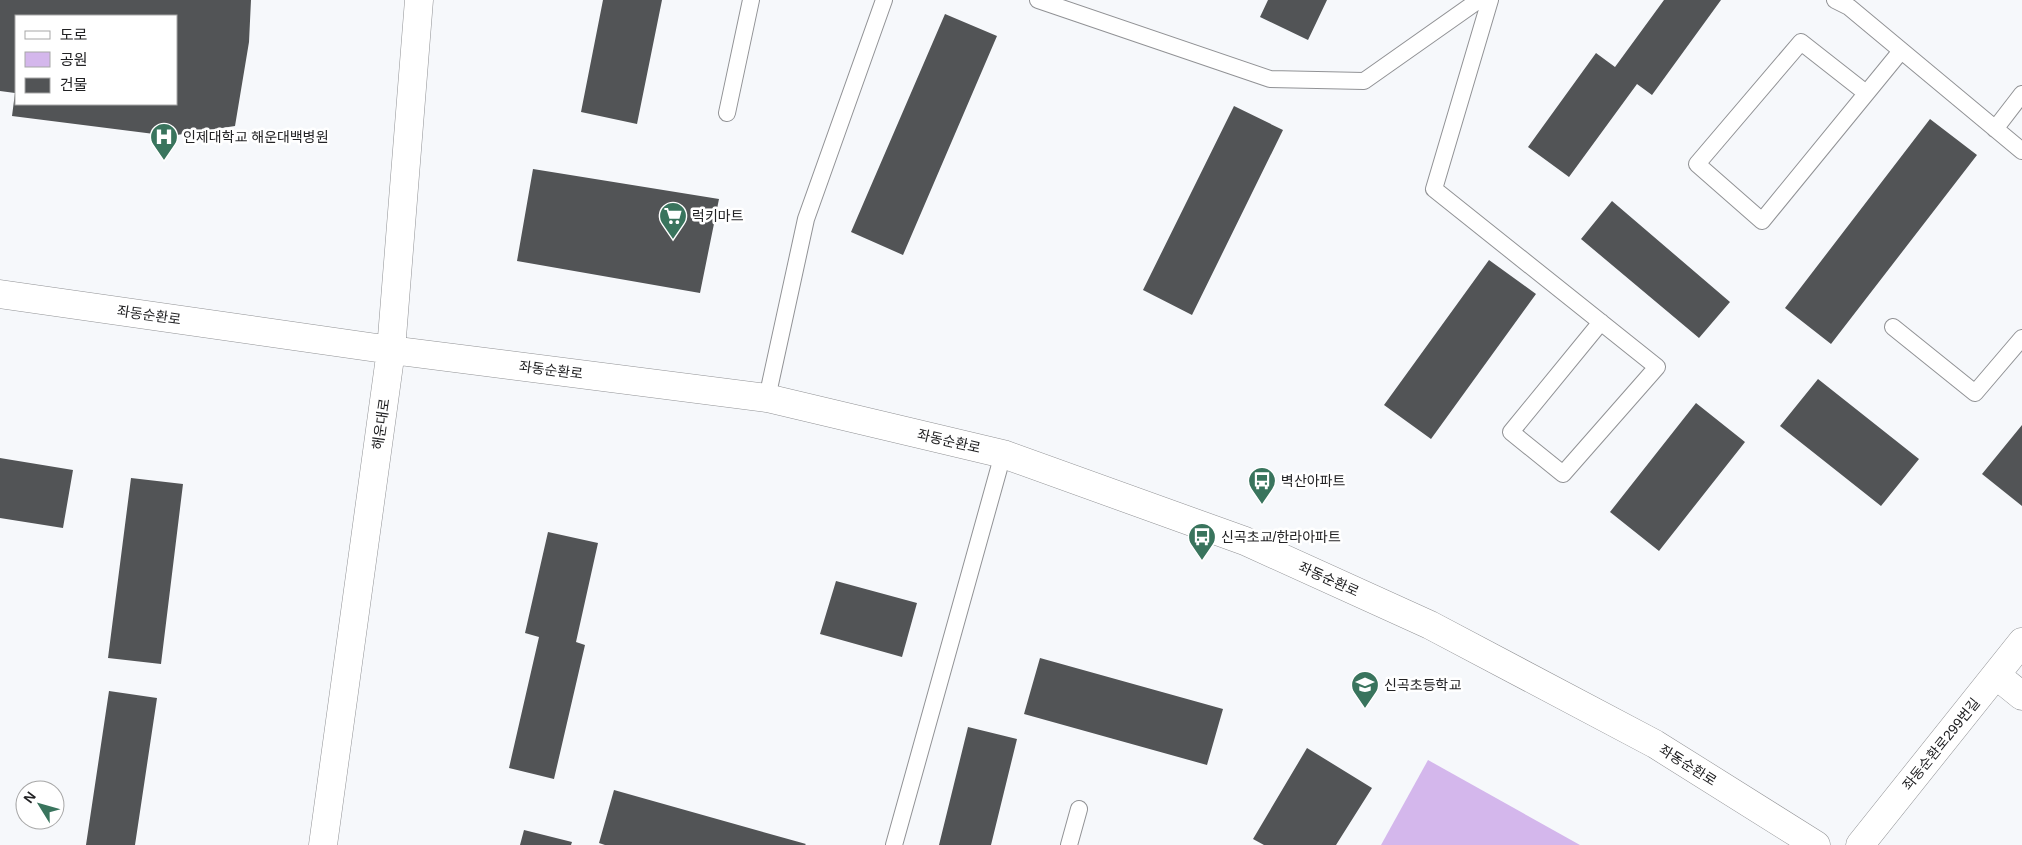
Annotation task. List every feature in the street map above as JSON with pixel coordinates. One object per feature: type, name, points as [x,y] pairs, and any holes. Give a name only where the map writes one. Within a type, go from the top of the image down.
[{"type":"street","name":"해운대로","points":[[323,845],[391,350],[419,0]]},
{"type":"street","name":"좌동순환로","points":[[0,294],[391,350],[767,398],[1003,454],[1245,541],[1430,625],[1655,744],[1816,845]]},
{"type":"street","name":"좌동순환로299번길","points":[[1860,845],[2022,642]]},
{"type":"street","points":[[1996,675],[2022,696]]},
{"type":"lane","points":[[727,113],[751,0]]},
{"type":"lane","points":[[767,398],[806,220],[884,0]]},
{"type":"lane","points":[[1038,0],[1270,79],[1364,81],[1478,0]]},
{"type":"lane","points":[[1490,0],[1434,189],[1601,322],[1657,367],[1563,474],[1511,432],[1601,322]]},
{"type":"lane","points":[[1835,0],[1848,6],[2022,151]]},
{"type":"lane","points":[[1866,93],[1801,42],[1697,164],[1762,221],[1901,50]]},
{"type":"lane","points":[[1995,129],[2022,94]]},
{"type":"lane","points":[[1893,327],[1975,393],[2022,338]]},
{"type":"lane","points":[[894,845],[1003,454]]},
{"type":"lane","points":[[1069,845],[1079,810]]},
{"type":"green space","points":[[1428,760],[1580,845],[1381,845]]},
{"type":"building","points":[[0,0],[251,0],[249,42],[235,126],[170,136],[12,116],[15,93],[0,91]]},
{"type":"building","points":[[603,0],[662,0],[637,124],[581,112]]},
{"type":"building","points":[[1268,0],[1327,0],[1308,40],[1260,17]]},
{"type":"building","points":[[1664,0],[1721,0],[1652,95],[1637,84],[1569,177],[1528,147],[1596,53],[1615,67]]},
{"type":"building","points":[[945,14],[997,36],[903,255],[851,232]]},
{"type":"building","points":[[1234,106],[1283,130],[1192,315],[1143,290]]},
{"type":"building","points":[[1930,119],[1977,155],[1831,344],[1785,308]]},
{"type":"building","points":[[533,169],[719,199],[700,293],[517,261]]},
{"type":"building","points":[[1612,201],[1730,302],[1699,338],[1581,239]]},
{"type":"building","points":[[1489,260],[1536,294],[1431,439],[1384,405]]},
{"type":"building","points":[[1818,379],[1919,459],[1881,506],[1780,426]]},
{"type":"building","points":[[1696,403],[1745,442],[1659,551],[1610,512]]},
{"type":"building","points":[[2022,425],[2022,506],[1982,474]]},
{"type":"building","points":[[0,458],[73,470],[63,528],[0,518]]},
{"type":"building","points":[[131,478],[183,484],[161,664],[108,658]]},
{"type":"building","points":[[548,532],[598,543],[576,642],[585,645],[554,779],[509,768],[539,637],[525,633]]},
{"type":"building","points":[[836,581],[917,603],[902,657],[820,634]]},
{"type":"building","points":[[1040,658],[1223,709],[1207,765],[1024,714]]},
{"type":"building","points":[[109,691],[157,698],[135,845],[86,845]]},
{"type":"building","points":[[968,727],[1017,739],[991,845],[939,845]]},
{"type":"building","points":[[1307,748],[1372,788],[1336,845],[1264,845],[1253,839]]},
{"type":"building","points":[[614,790],[806,844],[605,845],[599,843]]},
{"type":"building","points":[[524,830],[572,842],[571,845],[520,845]]},
{"type":"place","name":"인제대학교 해운대백병원","points":[[164,161]]},
{"type":"place","name":"럭키마트","points":[[673,240]]},
{"type":"place","name":"벽산아파트","points":[[1262,505]]},
{"type":"place","name":"신곡초교/한라아파트","points":[[1202,561]]},
{"type":"place","name":"신곡초등학교","points":[[1365,709]]}]
